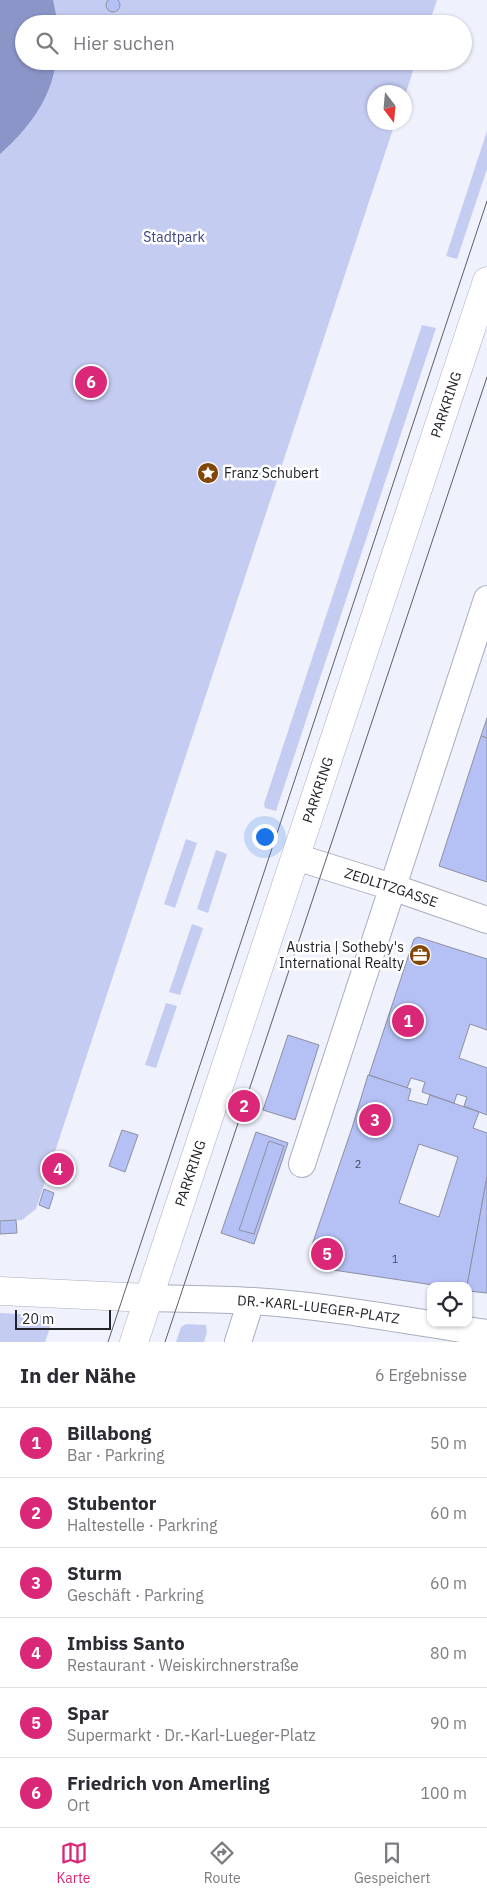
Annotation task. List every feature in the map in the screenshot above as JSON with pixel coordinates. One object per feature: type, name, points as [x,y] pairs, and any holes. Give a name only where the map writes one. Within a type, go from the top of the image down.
[{"type":"main road","name":"PARKRING","points":[[134,1342],[484,298]]},
{"type":"main road","points":[[0,1291],[148,1298]]},
{"type":"street","points":[[302,1164],[487,599]]},
{"type":"street","name":"ZEDLITZGASSE","points":[[296,857],[392,887],[487,920]]},
{"type":"street","name":"DR.-KARL-LUEGER-PLATZ","points":[[148,1298],[251,1301],[345,1311],[487,1333]]},
{"type":"street","points":[[238,1342],[251,1301]]},
{"type":"green space","name":"Stadtpark","points":[[0,0],[437,0],[432,15],[15,15],[15,70],[413,70],[408,85],[367,85],[367,130],[393,130],[36,1209],[22,1220],[0,1221]]},
{"type":"green space","points":[[487,131],[487,169],[457,259],[446,256]]},
{"type":"green space","points":[[422,325],[436,328],[276,811],[265,808],[264,804]]},
{"type":"green space","points":[[186,839],[197,843],[175,908],[164,904]]},
{"type":"green space","points":[[216,850],[227,854],[208,913],[197,909]]},
{"type":"green space","points":[[192,924],[203,928],[180,995],[169,992]]},
{"type":"green space","points":[[166,1003],[177,1006],[156,1068],[145,1065]]},
{"type":"green space","points":[[0,1313],[54,1316],[45,1342],[0,1342]]},
{"type":"green space","points":[[186,1324],[206,1325],[207,1332],[204,1342],[176,1342],[181,1327]]},
{"type":"shaded area","points":[[0,0],[53,0],[56,15],[15,15],[15,70],[54,70],[49,88],[37,113],[0,154]]},
{"type":"building","points":[[116,-1],[119,2],[118,10],[113,12],[108,10],[106,5],[108,0]]},
{"type":"building","points":[[487,718],[487,738],[481,736]]},
{"type":"building","points":[[481,736],[487,738],[487,882],[439,866]]},
{"type":"building","points":[[418,937],[487,959],[487,1030],[470,1024],[459,1058],[487,1068],[487,1115],[464,1106],[467,1097],[457,1094],[454,1103],[422,1092],[425,1082],[411,1078],[407,1088],[369,1075],[414,939]]},
{"type":"building","points":[[288,1035],[319,1045],[295,1120],[263,1110]]},
{"type":"building","points":[[368,1075],[411,1089],[408,1100],[427,1105],[430,1095],[479,1112],[473,1128],[487,1133],[487,1177],[468,1282],[427,1282],[427,1284],[320,1268],[310,1251]],"holes":[[[419,1144],[458,1157],[439,1217],[399,1203]]]},
{"type":"building","points":[[122,1130],[138,1135],[125,1172],[109,1166]]},
{"type":"building","points":[[256,1132],[288,1143],[254,1244],[221,1233]]},
{"type":"building","points":[[269,1141],[284,1146],[254,1234],[239,1230]]},
{"type":"building","points":[[55,1156],[67,1160],[61,1181],[48,1178]]},
{"type":"building","points":[[487,1177],[487,1293],[472,1291],[472,1282],[468,1282]]},
{"type":"building","points":[[44,1189],[54,1193],[49,1209],[39,1205]]},
{"type":"building","points":[[16,1220],[17,1233],[0,1234],[0,1221]]},
{"type":"tram line","points":[[108,1342],[487,201]]},
{"type":"tram line","points":[[165,1342],[487,377]]},
{"type":"place","name":"Friedrich von Amerling","points":[[91,382]]},
{"type":"place","name":"Franz Schubert","points":[[208,473]]},
{"type":"place","name":"Austria | Sotheby's International Realty","points":[[420,955]]},
{"type":"place","name":"Billabong","points":[[408,1021]]},
{"type":"place","name":"Stubentor","points":[[244,1106]]},
{"type":"place","name":"Sturm","points":[[375,1120]]},
{"type":"place","name":"Imbiss Santo","points":[[58,1169]]},
{"type":"place","name":"Spar","points":[[327,1254]]}]
